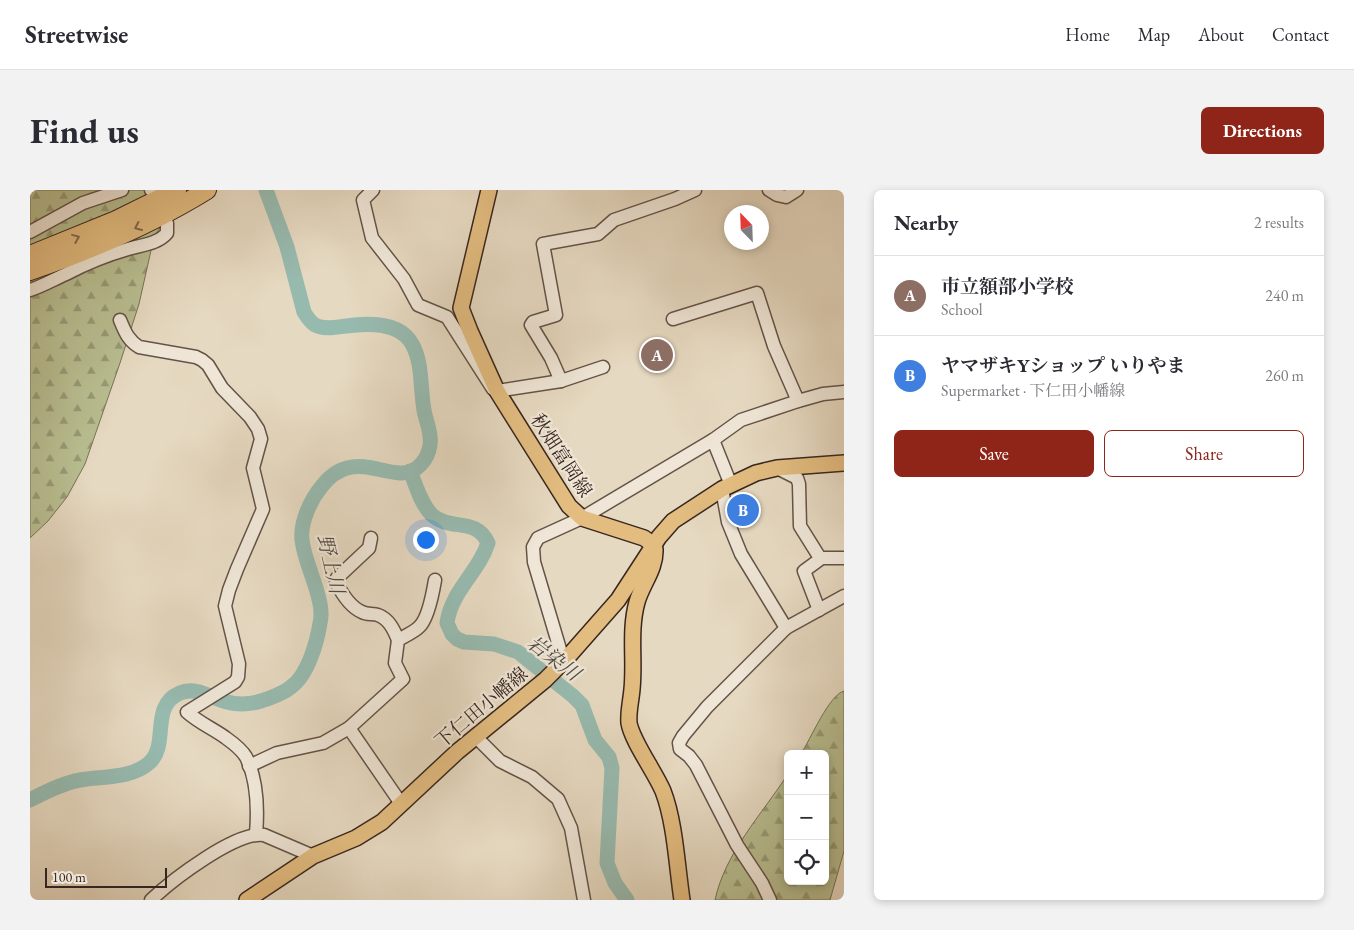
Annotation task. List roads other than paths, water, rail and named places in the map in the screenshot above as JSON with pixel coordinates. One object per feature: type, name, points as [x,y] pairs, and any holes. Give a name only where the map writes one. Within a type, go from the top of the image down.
[{"type":"highway","points":[[30,255],[116,220],[177,190]]},
{"type":"highway","points":[[30,271],[118,236],[202,193]]},
{"type":"main road","name":"秋畑富岡線","points":[[489,190],[461,308],[470,331],[498,391],[569,506],[582,518],[644,538],[654,545]]},
{"type":"main road","name":"下仁田小幡線","points":[[247,900],[313,856],[368,831],[382,822],[475,736],[545,680],[618,600],[665,529],[673,521],[726,487],[756,473],[777,468],[844,463]]},
{"type":"main road","points":[[654,545],[655,552],[652,570],[638,600],[633,620],[630,723],[632,733],[664,794],[670,818],[682,900]]},
{"type":"street","points":[[30,232],[83,203],[122,190]]},
{"type":"street","points":[[372,190],[363,200],[372,238],[404,279],[418,305],[448,317],[493,389],[498,391],[561,381],[603,367]]},
{"type":"street","points":[[561,381],[551,358],[531,325],[533,322],[556,315],[543,244],[598,234],[614,220],[695,190]]},
{"type":"street","points":[[769,190],[777,195],[786,197],[797,190]]},
{"type":"street","points":[[30,290],[127,249],[156,241],[167,233],[167,223]]},
{"type":"street","points":[[673,319],[758,293],[774,346],[798,400]]},
{"type":"street","points":[[120,320],[127,337],[139,347],[196,357],[202,360],[222,388],[250,418],[258,429],[261,439],[253,468],[263,509],[237,569],[225,606],[239,664],[238,677],[235,682],[187,712],[196,720],[225,737],[245,756],[256,797],[256,834]]},
{"type":"street","points":[[562,663],[562,656],[532,554],[533,547],[538,538],[582,518],[713,440],[741,420],[798,400],[823,394],[844,392]]},
{"type":"street","points":[[713,440],[726,487],[728,522],[741,554],[786,628]]},
{"type":"street","points":[[777,468],[797,478],[799,484],[800,526],[820,558]]},
{"type":"street","points":[[249,766],[277,753],[323,743],[349,728],[403,679],[395,663],[398,640],[392,627],[384,618],[377,614],[363,613],[349,603],[336,582],[337,578],[369,548],[371,538]]},
{"type":"street","points":[[819,610],[804,571],[820,558],[844,558]]},
{"type":"street","points":[[398,640],[419,628],[423,623],[432,598],[435,580]]},
{"type":"street","points":[[770,900],[762,882],[737,845],[696,765],[689,756],[680,750],[679,743],[707,707],[786,628],[844,596]]},
{"type":"street","points":[[349,728],[402,805]]},
{"type":"street","points":[[475,736],[500,761],[532,777],[558,799],[571,828],[584,900]]},
{"type":"street","points":[[151,900],[213,852],[256,834],[264,835],[313,856]]},
{"type":"waterway","name":"野上川","points":[[30,800],[54,788],[74,781],[116,776],[142,768],[155,755],[165,707],[171,699],[180,693],[192,691],[204,693],[227,702],[248,704],[282,693],[297,682],[311,658],[321,619],[316,588],[302,540],[305,518],[314,497],[327,480],[343,469],[360,467],[406,473],[416,469],[424,461],[429,451],[430,436],[424,410],[420,368],[416,351],[412,344],[400,331],[391,328],[363,324],[326,328],[319,327],[310,321],[304,312],[287,247],[266,190]]},
{"type":"waterway","name":"岩染川","points":[[410,471],[421,499],[431,514],[446,522],[477,530],[488,543],[484,553],[454,601],[447,623],[452,634],[464,642],[494,644],[518,652],[582,705],[595,740],[609,757],[612,768],[607,863],[615,883],[627,900]]},
{"type":"place","name":"市立額部小学校","points":[[657,355]]},
{"type":"place","name":"ヤマザキYショップ いりやま","points":[[743,510]]}]
